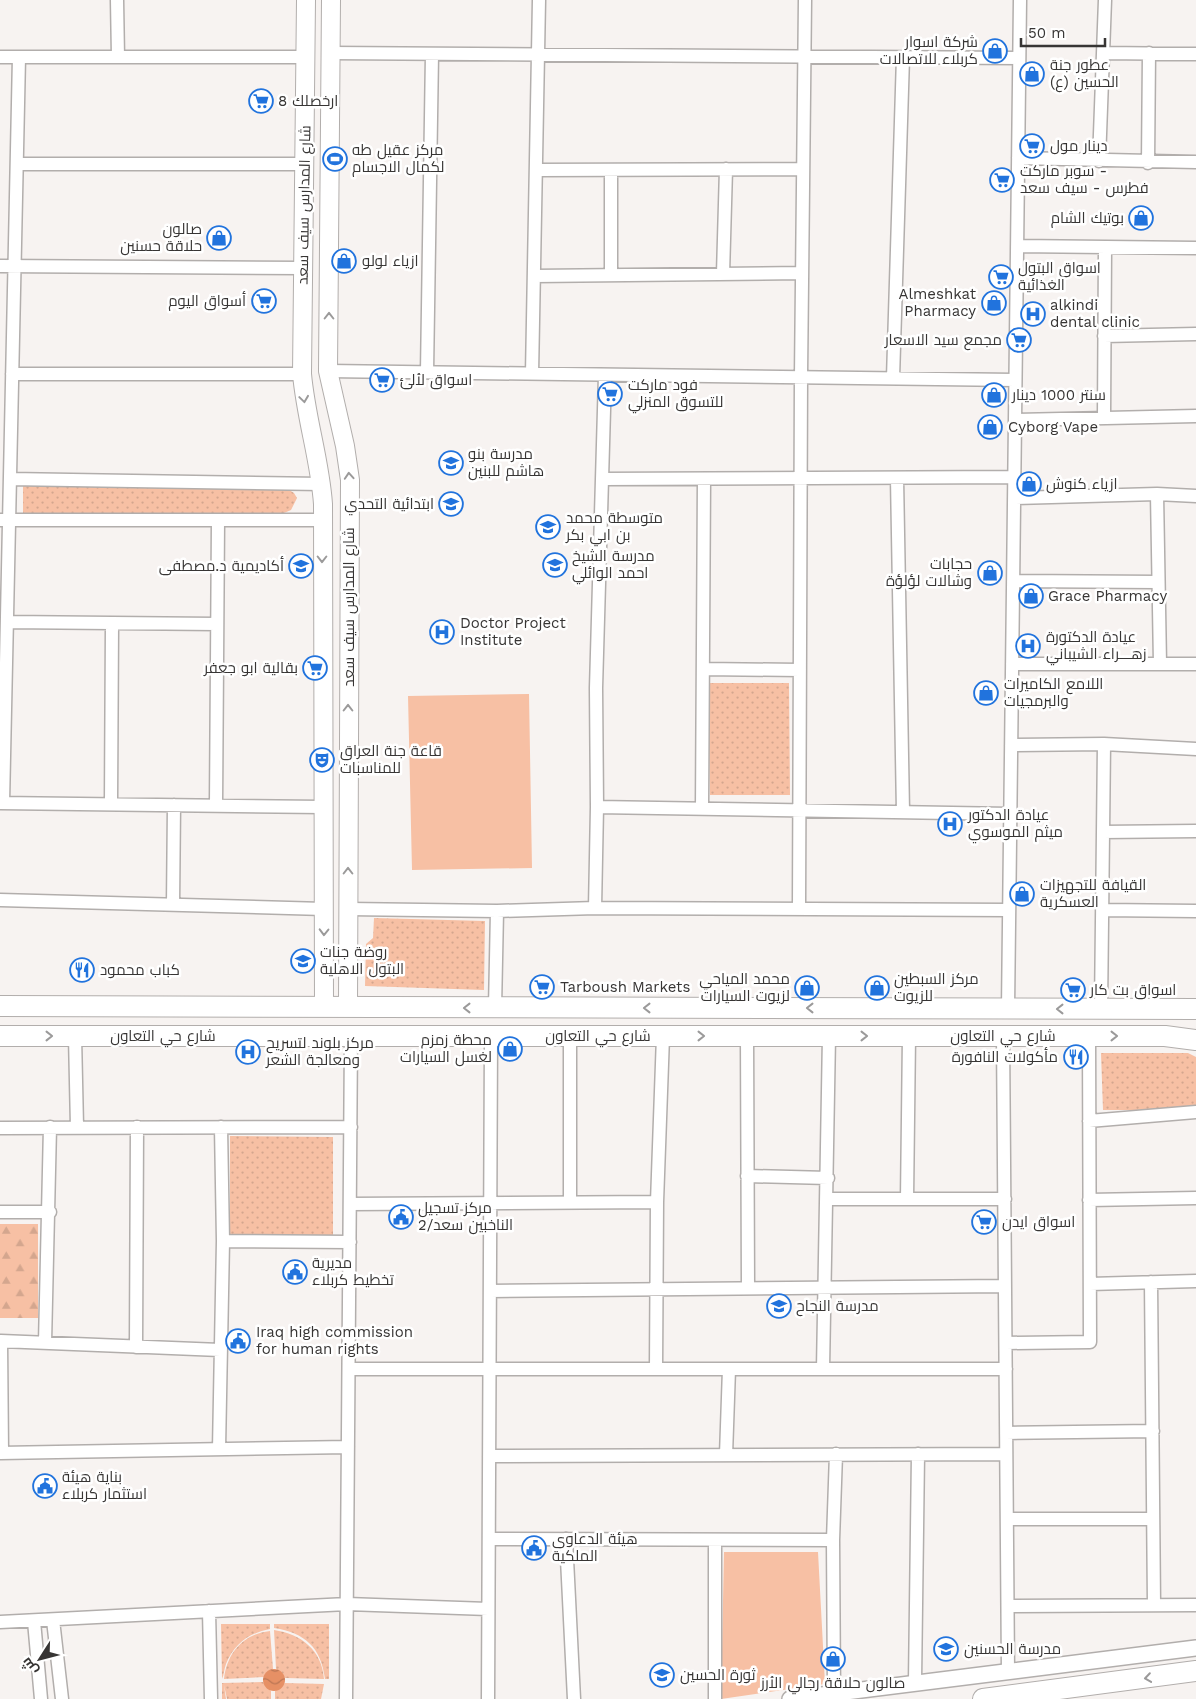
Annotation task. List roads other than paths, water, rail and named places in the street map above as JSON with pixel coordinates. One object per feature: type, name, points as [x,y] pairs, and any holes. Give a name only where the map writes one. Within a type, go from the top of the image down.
[{"type":"main road","name":"شارع المدارس سيف سعد","points":[[306,0],[302,374],[308,420],[322,484],[324,1007]]},
{"type":"main road","name":"شارع المدارس سيف سعد","points":[[331,0],[328,371],[345,446],[350,480],[348,1007]]},
{"type":"main road","points":[[305,83],[314,90],[325,89],[330,86]]},
{"type":"main road","points":[[305,109],[315,104],[326,106],[330,110]]},
{"type":"main road","points":[[323,730],[333,735],[344,733],[348,730]]},
{"type":"main road","points":[[323,758],[333,753],[339,754],[348,760]]},
{"type":"main road","name":"شارع حي التعاون","points":[[0,1006],[1196,1009]]},
{"type":"main road","points":[[401,1036],[409,1022],[404,1007]]},
{"type":"main road","points":[[436,1008],[430,1022],[437,1036]]},
{"type":"main road","name":"شارع حي التعاون","points":[[0,1036],[1165,1036],[1196,1040]]},
{"type":"main road","points":[[983,1699],[1118,1690],[1196,1671]]},
{"type":"street","points":[[117,0],[118,57]]},
{"type":"street","points":[[532,374],[539,0]]},
{"type":"street","points":[[799,909],[800,478],[805,0]]},
{"type":"street","points":[[1008,1009],[1020,0]]},
{"type":"street","points":[[1099,161],[1105,0]]},
{"type":"street","points":[[330,53],[1019,58]]},
{"type":"street","points":[[1102,53],[1196,54]]},
{"type":"street","points":[[1148,162],[1149,53]]},
{"type":"street","points":[[427,372],[432,54]]},
{"type":"street","points":[[0,57],[305,57]]},
{"type":"street","points":[[19,57],[10,479],[5,520],[7,622],[2,803],[323,807]]},
{"type":"street","points":[[893,378],[903,58]]},
{"type":"street","points":[[1018,158],[1196,162]]},
{"type":"street","points":[[17,164],[304,164]]},
{"type":"street","points":[[723,274],[726,169]]},
{"type":"street","points":[[537,170],[803,169]]},
{"type":"street","points":[[611,170],[611,275]]},
{"type":"street","points":[[1017,246],[1196,248]]},
{"type":"street","points":[[1104,418],[1105,248]]},
{"type":"street","points":[[0,266],[303,268]]},
{"type":"street","points":[[535,276],[802,273]]},
{"type":"street","points":[[1104,336],[1196,334]]},
{"type":"street","points":[[328,371],[1015,380]]},
{"type":"street","points":[[12,374],[302,374]]},
{"type":"street","points":[[596,908],[596,688],[605,374]]},
{"type":"street","points":[[1015,420],[1196,416]]},
{"type":"street","points":[[603,479],[1014,477]]},
{"type":"street","points":[[898,478],[903,812]]},
{"type":"street","points":[[10,479],[322,484]]},
{"type":"street","points":[[702,808],[704,479]]},
{"type":"street","points":[[1014,498],[1157,494],[1196,496]]},
{"type":"street","points":[[1157,494],[1160,664]]},
{"type":"street","points":[[5,520],[322,520]]},
{"type":"street","points":[[216,805],[218,520]]},
{"type":"street","points":[[1013,581],[1158,582]]},
{"type":"street","points":[[7,622],[217,624]]},
{"type":"street","points":[[111,804],[112,624]]},
{"type":"street","points":[[1012,664],[1196,664]]},
{"type":"street","points":[[703,669],[800,670]]},
{"type":"street","points":[[1011,745],[1104,744],[1196,749]]},
{"type":"street","points":[[1101,1009],[1104,744]]},
{"type":"street","points":[[173,905],[174,805]]},
{"type":"street","points":[[597,807],[1010,814]]},
{"type":"street","points":[[1103,832],[1196,831]]},
{"type":"street","points":[[0,900],[324,909]]},
{"type":"street","points":[[348,909],[497,911],[596,908],[1009,910]]},
{"type":"street","points":[[1102,910],[1196,911]]},
{"type":"street","points":[[495,1008],[497,911]]},
{"type":"street","points":[[76,1036],[77,1128]]},
{"type":"street","points":[[346,1699],[351,1036]]},
{"type":"street","points":[[570,1036],[570,1202]]},
{"type":"street","points":[[656,1369],[657,1202],[662,1036]]},
{"type":"street","points":[[747,1036],[748,1288]]},
{"type":"street","points":[[823,1369],[828,1178],[828,1036]]},
{"type":"street","points":[[907,1199],[908,1036]]},
{"type":"street","points":[[1004,1036],[1008,1672]]},
{"type":"street","points":[[1006,1343],[1090,1342],[1089,1036]]},
{"type":"street","points":[[488,1699],[490,1037]]},
{"type":"street","points":[[1089,1121],[1196,1112]]},
{"type":"street","points":[[45,1343],[50,1212],[50,1127]]},
{"type":"street","points":[[136,1346],[137,1127]]},
{"type":"street","points":[[219,1449],[223,1241],[221,1127]]},
{"type":"street","points":[[0,1128],[351,1127]]},
{"type":"street","points":[[747,1176],[828,1178]]},
{"type":"street","points":[[1090,1200],[1196,1198]]},
{"type":"street","points":[[827,1199],[1005,1199]]},
{"type":"street","points":[[350,1204],[657,1202]]},
{"type":"street","points":[[0,1212],[50,1212]]},
{"type":"street","points":[[223,1241],[350,1242]]},
{"type":"street","points":[[1090,1284],[1196,1281]]},
{"type":"street","points":[[1151,1282],[1154,1605]]},
{"type":"street","points":[[490,1291],[1005,1286]]},
{"type":"street","points":[[220,1350],[1,1341],[1,1453],[348,1447]]},
{"type":"street","points":[[349,1369],[1006,1369]]},
{"type":"street","points":[[726,1455],[728,1369]]},
{"type":"street","points":[[1006,1433],[1153,1431]]},
{"type":"street","points":[[834,1693],[832,1540],[836,1454]]},
{"type":"street","points":[[915,1682],[918,1454]]},
{"type":"street","points":[[489,1456],[1006,1454]]},
{"type":"street","points":[[1007,1519],[1153,1519]]},
{"type":"street","points":[[489,1539],[832,1540]]},
{"type":"street","points":[[566,1539],[574,1699]]},
{"type":"street","points":[[715,1540],[715,1699]]},
{"type":"street","points":[[0,1622],[347,1604],[488,1609]]},
{"type":"street","points":[[1008,1606],[1196,1605]]},
{"type":"street","points":[[209,1611],[211,1699]]},
{"type":"street","points":[[53,1620],[62,1699]]},
{"type":"street","points":[[34,1621],[42,1699]]},
{"type":"street","points":[[790,1699],[1196,1648]]},
{"type":"water","points":[[274,1669],[282,1672],[285,1680],[282,1688],[274,1691],[266,1688],[263,1680],[266,1672]]},
{"type":"place","name":"شركة اسوار كربلاء للاتصالات","points":[[995,51]]},
{"type":"place","name":"عطور جنة الحسين (ع)","points":[[1032,74]]},
{"type":"place","name":"ارخصلك 8","points":[[261,101]]},
{"type":"place","name":"دينار مول","points":[[1032,146]]},
{"type":"place","name":"مركز عقيل طه لكمال الاجسام","points":[[335,159]]},
{"type":"place","name":"سوبر ماركت - فطرس - سيف سعد","points":[[1002,180]]},
{"type":"place","name":"بوتيك الشام","points":[[1141,218]]},
{"type":"place","name":"صالون حلاقة حسنين","points":[[219,238]]},
{"type":"place","name":"ازياء لولو","points":[[344,261]]},
{"type":"place","name":"اسواق البتول الغذائية","points":[[1001,277]]},
{"type":"place","name":"أسواق اليوم","points":[[264,301]]},
{"type":"place","name":"Almeshkat Pharmacy","points":[[994,303]]},
{"type":"place","name":"alkindi dental clinic","points":[[1033,314]]},
{"type":"place","name":"مجمع سيد الاسعار","points":[[1019,340]]},
{"type":"place","name":"اسواق لألئ","points":[[382,380]]},
{"type":"place","name":"فود ماركت للتسوق المنزلي","points":[[610,394]]},
{"type":"place","name":"سنتر 1000 دينار","points":[[994,395]]},
{"type":"place","name":"Cyborg Vape","points":[[990,427]]},
{"type":"place","name":"مدرسة بنو هاشم للبنين","points":[[451,463]]},
{"type":"place","name":"ازياء كنوش","points":[[1029,484]]},
{"type":"place","name":"ابتدائية التحدي","points":[[451,504]]},
{"type":"place","name":"متوسطة محمد بن ابي بكر","points":[[548,527]]},
{"type":"place","name":"مدرسة الشيخ احمد الوائلي","points":[[555,565]]},
{"type":"place","name":"أكاديمية د.مصطفى","points":[[301,566]]},
{"type":"place","name":"حجابات وشالات لؤلؤة","points":[[990,573]]},
{"type":"place","name":"Grace Pharmacy","points":[[1031,596]]},
{"type":"place","name":"Doctor Project Institute","points":[[442,632]]},
{"type":"place","name":"عيادة الدكتورة زهـــراء الشيباني","points":[[1028,646]]},
{"type":"place","name":"بقالية ابو جعفر","points":[[315,668]]},
{"type":"place","name":"اللامع الكاميرات والبرمجيات","points":[[986,693]]},
{"type":"place","name":"قاعة جنة العراق للمناسبات","points":[[322,760]]},
{"type":"place","name":"عيادة الدكتور ميثم الموسوي","points":[[950,824]]},
{"type":"place","name":"القيافة للتجهيزات العسكرية","points":[[1022,894]]},
{"type":"place","name":"روضة جنات البتول الاهلية","points":[[303,961]]},
{"type":"place","name":"كباب محمود","points":[[82,970]]},
{"type":"place","name":"Tarboush Markets","points":[[542,987]]},
{"type":"place","name":"محمد المياحي لزيوت السيارات","points":[[807,988]]},
{"type":"place","name":"مركز السبطين للزيوت","points":[[877,988]]},
{"type":"place","name":"اسواق بت كار","points":[[1073,990]]},
{"type":"place","name":"محطة زمزم لغسل السيارات","points":[[510,1049]]},
{"type":"place","name":"مركز بلوند لتسريح ومعالجة الشعر","points":[[248,1052]]},
{"type":"place","name":"مأكولات النافورة","points":[[1076,1057]]},
{"type":"place","name":"مركز تسجيل الناخبين سعد/2","points":[[401,1217]]},
{"type":"place","name":"اسواق ايدن","points":[[984,1222]]},
{"type":"place","name":"مديرية تخطيط كربلاء","points":[[295,1272]]},
{"type":"place","name":"مدرسة النجاح","points":[[779,1306]]},
{"type":"place","name":"Iraq high commission for human rights","points":[[238,1341]]},
{"type":"place","name":"بناية هيئة استثمار كربلاء","points":[[45,1486]]},
{"type":"place","name":"هيئة الدعاوى الملكية","points":[[534,1548]]},
{"type":"place","name":"مدرسة الحسنين","points":[[946,1649]]},
{"type":"place","name":"صالون حلاقة رجالي الأرز","points":[[833,1659]]},
{"type":"place","name":"ثورة الحسين","points":[[662,1675]]}]
